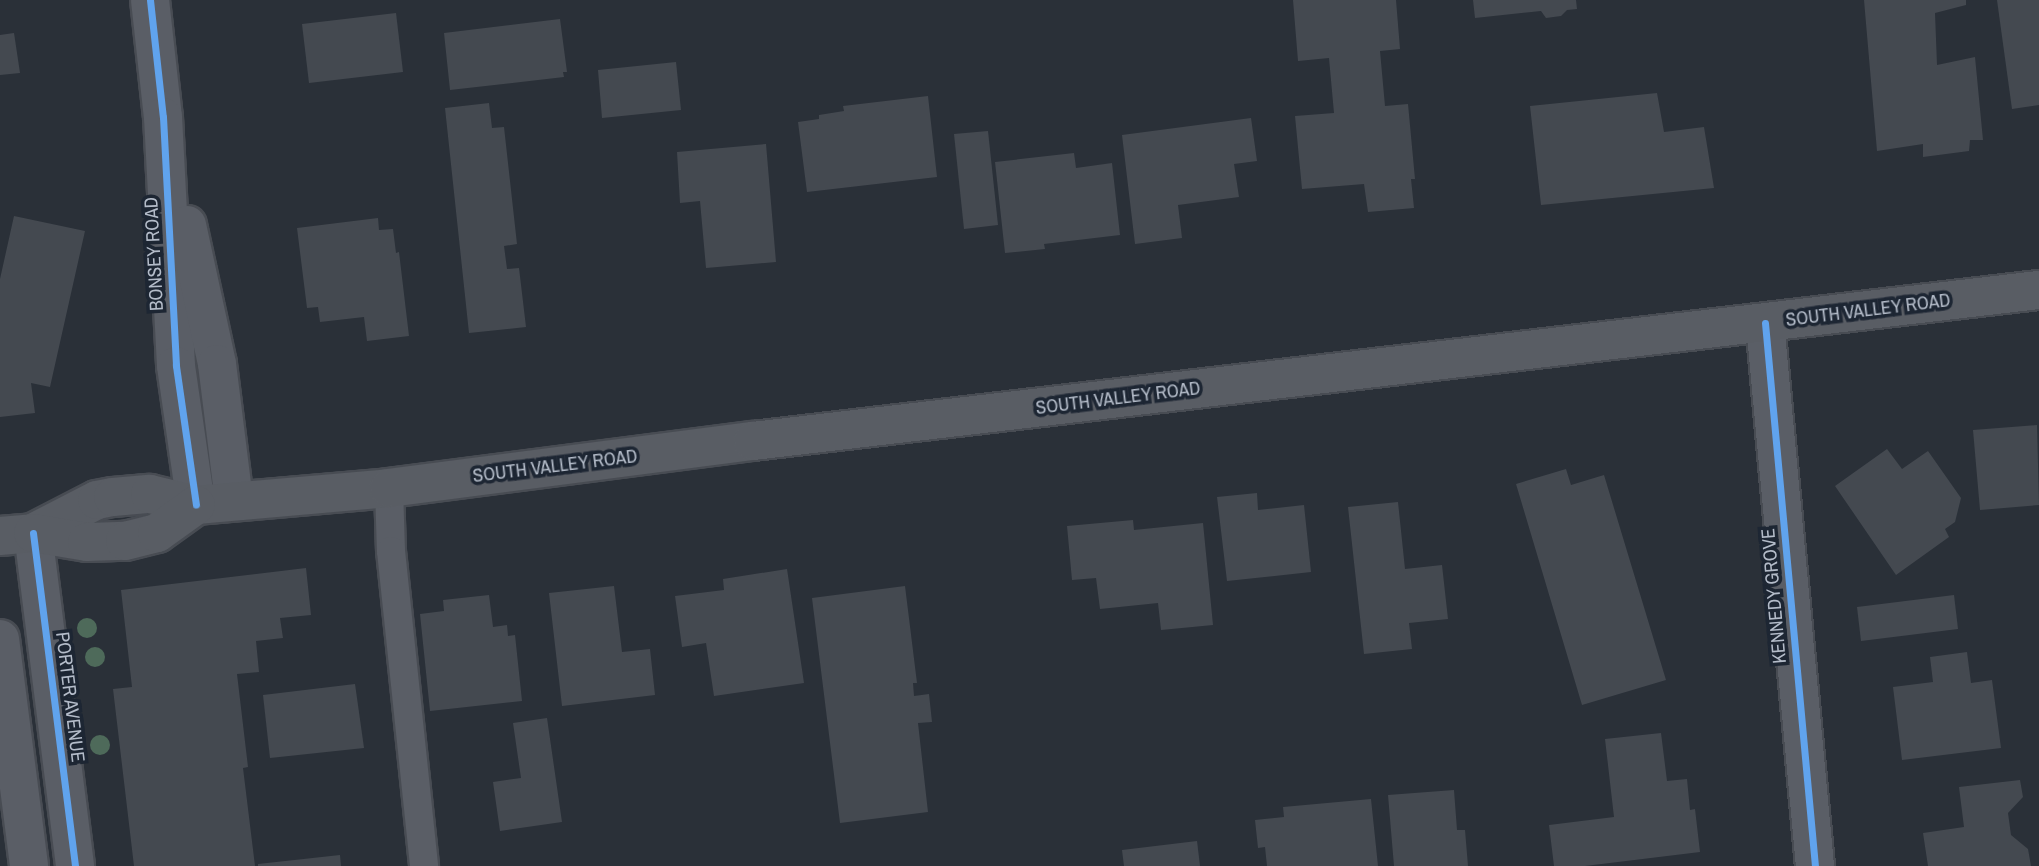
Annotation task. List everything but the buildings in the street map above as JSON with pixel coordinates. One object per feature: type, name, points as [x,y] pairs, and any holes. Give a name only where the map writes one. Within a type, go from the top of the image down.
[{"type":"main road","name":"SOUTH VALLEY ROAD","points":[[17,534],[89,503],[113,497],[150,494],[196,505],[389,488],[753,440],[2039,290]]},
{"type":"street","name":"BONSEY ROAD","points":[[150,0],[163,117],[176,366],[196,505]]},
{"type":"street","name":"BONSEY ROAD","points":[[163,117],[217,365],[234,501]]},
{"type":"street","name":"KENNEDY GROVE","points":[[1765,323],[1815,866]]},
{"type":"street","name":"PORTER AVENUE","points":[[17,534],[75,866]]},
{"type":"street","points":[[0,639],[29,866]]},
{"type":"lane","points":[[389,488],[391,551],[424,866]]},
{"type":"cycle path","points":[[150,0],[163,117],[176,366],[196,505]]},
{"type":"cycle path","points":[[1765,323],[1815,866]]},
{"type":"cycle path","points":[[33,533],[75,866]]}]
